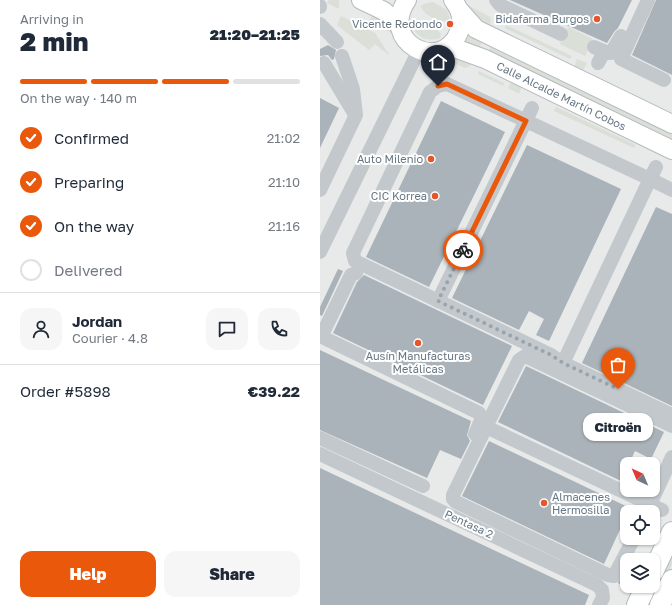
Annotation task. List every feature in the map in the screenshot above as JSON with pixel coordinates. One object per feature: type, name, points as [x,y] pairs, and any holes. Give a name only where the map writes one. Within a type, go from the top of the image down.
[{"type":"highway","points":[[660,557],[672,532]]},
{"type":"highway","points":[[660,605],[672,580]]},
{"type":"highway","points":[[637,605],[643,593]]},
{"type":"main road","points":[[361,0],[384,11],[399,24]]},
{"type":"main road","points":[[407,0],[400,15],[399,24],[405,40],[419,50],[435,52],[449,46],[456,39],[462,21],[457,6]]},
{"type":"main road","name":"Calle Alcalde Martín Cobos","points":[[457,6],[476,29],[672,124]]},
{"type":"main road","name":"Calle Alcalde Martín Cobos","points":[[449,46],[485,59],[672,150]]},
{"type":"street","points":[[496,0],[500,5],[561,34]]},
{"type":"street","points":[[599,54],[608,54],[614,50],[638,0]]},
{"type":"street","points":[[648,0],[620,57],[624,68],[664,80]]},
{"type":"street","points":[[320,24],[337,42]]},
{"type":"street","points":[[320,252],[419,50]]},
{"type":"street","points":[[320,190],[358,117],[353,89],[342,56]]},
{"type":"street","points":[[324,64],[358,117]]},
{"type":"street","points":[[672,190],[653,173],[526,121],[447,84],[438,86],[430,92],[371,206],[353,253],[359,264],[551,355],[563,363],[672,415]]},
{"type":"street","points":[[438,301],[532,108]]},
{"type":"street","points":[[563,363],[653,173]]},
{"type":"street","points":[[356,273],[351,275],[321,336],[480,413],[482,418],[458,469]]},
{"type":"street","points":[[630,545],[614,576],[608,575],[456,502],[453,499],[453,495],[522,356],[525,356],[672,426]]},
{"type":"street","points":[[486,427],[647,505]]},
{"type":"street","points":[[320,438],[423,486]]},
{"type":"street","name":"Pentasa 2","points":[[320,454],[597,585],[602,590],[603,598],[599,605]]},
{"type":"street","points":[[654,505],[672,457]]},
{"type":"shaded area","points":[[320,0],[672,0],[672,605],[320,605]]},
{"type":"shaded area","points":[[329,0],[339,0],[339,9],[327,3]]},
{"type":"shaded area","points":[[433,2],[447,10],[450,19],[440,22],[426,14],[420,6]]},
{"type":"shaded area","points":[[466,4],[490,17],[491,22],[488,28],[480,24]]},
{"type":"shaded area","points":[[373,14],[390,26],[394,34],[369,22]]},
{"type":"shaded area","points":[[341,16],[375,33],[390,56],[375,44],[369,50],[337,25]]},
{"type":"shaded area","points":[[415,20],[423,21],[433,26],[441,34],[440,38],[430,40],[418,35],[412,22]]},
{"type":"shaded area","points":[[506,25],[572,56],[570,59],[505,28]]},
{"type":"shaded area","points":[[568,27],[593,39],[585,56],[560,44]]},
{"type":"shaded area","points":[[470,33],[483,41],[478,49],[464,43]]},
{"type":"shaded area","points":[[492,45],[672,131],[672,142],[488,53]]},
{"type":"shaded area","points":[[451,56],[473,60],[470,66],[465,68],[442,57]]},
{"type":"shaded area","points":[[577,59],[587,63],[582,72],[574,68]]},
{"type":"shaded area","points":[[479,71],[504,83],[503,86],[478,74]]},
{"type":"shaded area","points":[[515,80],[522,86],[519,94],[508,88],[511,82]]},
{"type":"shaded area","points":[[556,107],[636,145],[634,148],[554,111]]},
{"type":"shaded area","points":[[672,548],[672,564],[660,589],[660,573]]},
{"type":"shaded area","points":[[651,593],[658,593],[652,605],[645,605]]},
{"type":"building","name":"Bidafarma Burgos","points":[[510,0],[632,0],[618,28],[607,43]]},
{"type":"building","points":[[656,0],[672,0],[672,75],[632,55]]},
{"type":"building","points":[[328,45],[336,50],[334,59],[332,60],[328,55],[320,56],[320,49]]},
{"type":"building","points":[[320,98],[339,108],[320,148]]},
{"type":"building","name":"CIC Korrea","points":[[441,101],[505,132],[429,287],[366,257]]},
{"type":"building","points":[[527,145],[621,189],[549,341],[536,335],[544,319],[529,311],[519,330],[452,298]]},
{"type":"building","points":[[656,207],[672,214],[672,406],[582,363]]},
{"type":"building","points":[[338,269],[343,271],[322,316],[320,315],[320,307]]},
{"type":"building","name":"Ausín Manufacturas Metálicas","points":[[364,275],[512,346],[483,405],[333,333],[357,282]]},
{"type":"building","points":[[320,350],[471,421],[467,435],[470,441],[461,459],[440,450],[427,478],[320,430]]},
{"type":"building","points":[[526,366],[664,432],[652,457],[647,457],[635,451],[632,457],[620,457],[620,481],[498,422]]},
{"type":"building","name":"Almacenes Hermosilla","points":[[489,441],[624,505],[620,505],[620,530],[604,564],[462,496]]},
{"type":"building","points":[[320,468],[589,595],[585,605],[320,605]]},
{"type":"way so far","points":[[463,250],[438,301],[618,389]]},
{"type":"place","name":"Bidafarma Burgos","points":[[597,19]]},
{"type":"place","name":"Vicente Redondo","points":[[450,24]]},
{"type":"place","name":"Auto Milenio","points":[[431,159]]},
{"type":"place","name":"CIC Korrea","points":[[435,196]]},
{"type":"place","name":"Ausín Manufacturas Metálicas","points":[[418,343]]},
{"type":"place","name":"Citroën","points":[[618,389]]},
{"type":"place","name":"Almacenes Hermosilla","points":[[544,503]]},
{"type":"route","points":[[438,86],[447,84],[526,121],[463,250]]}]
